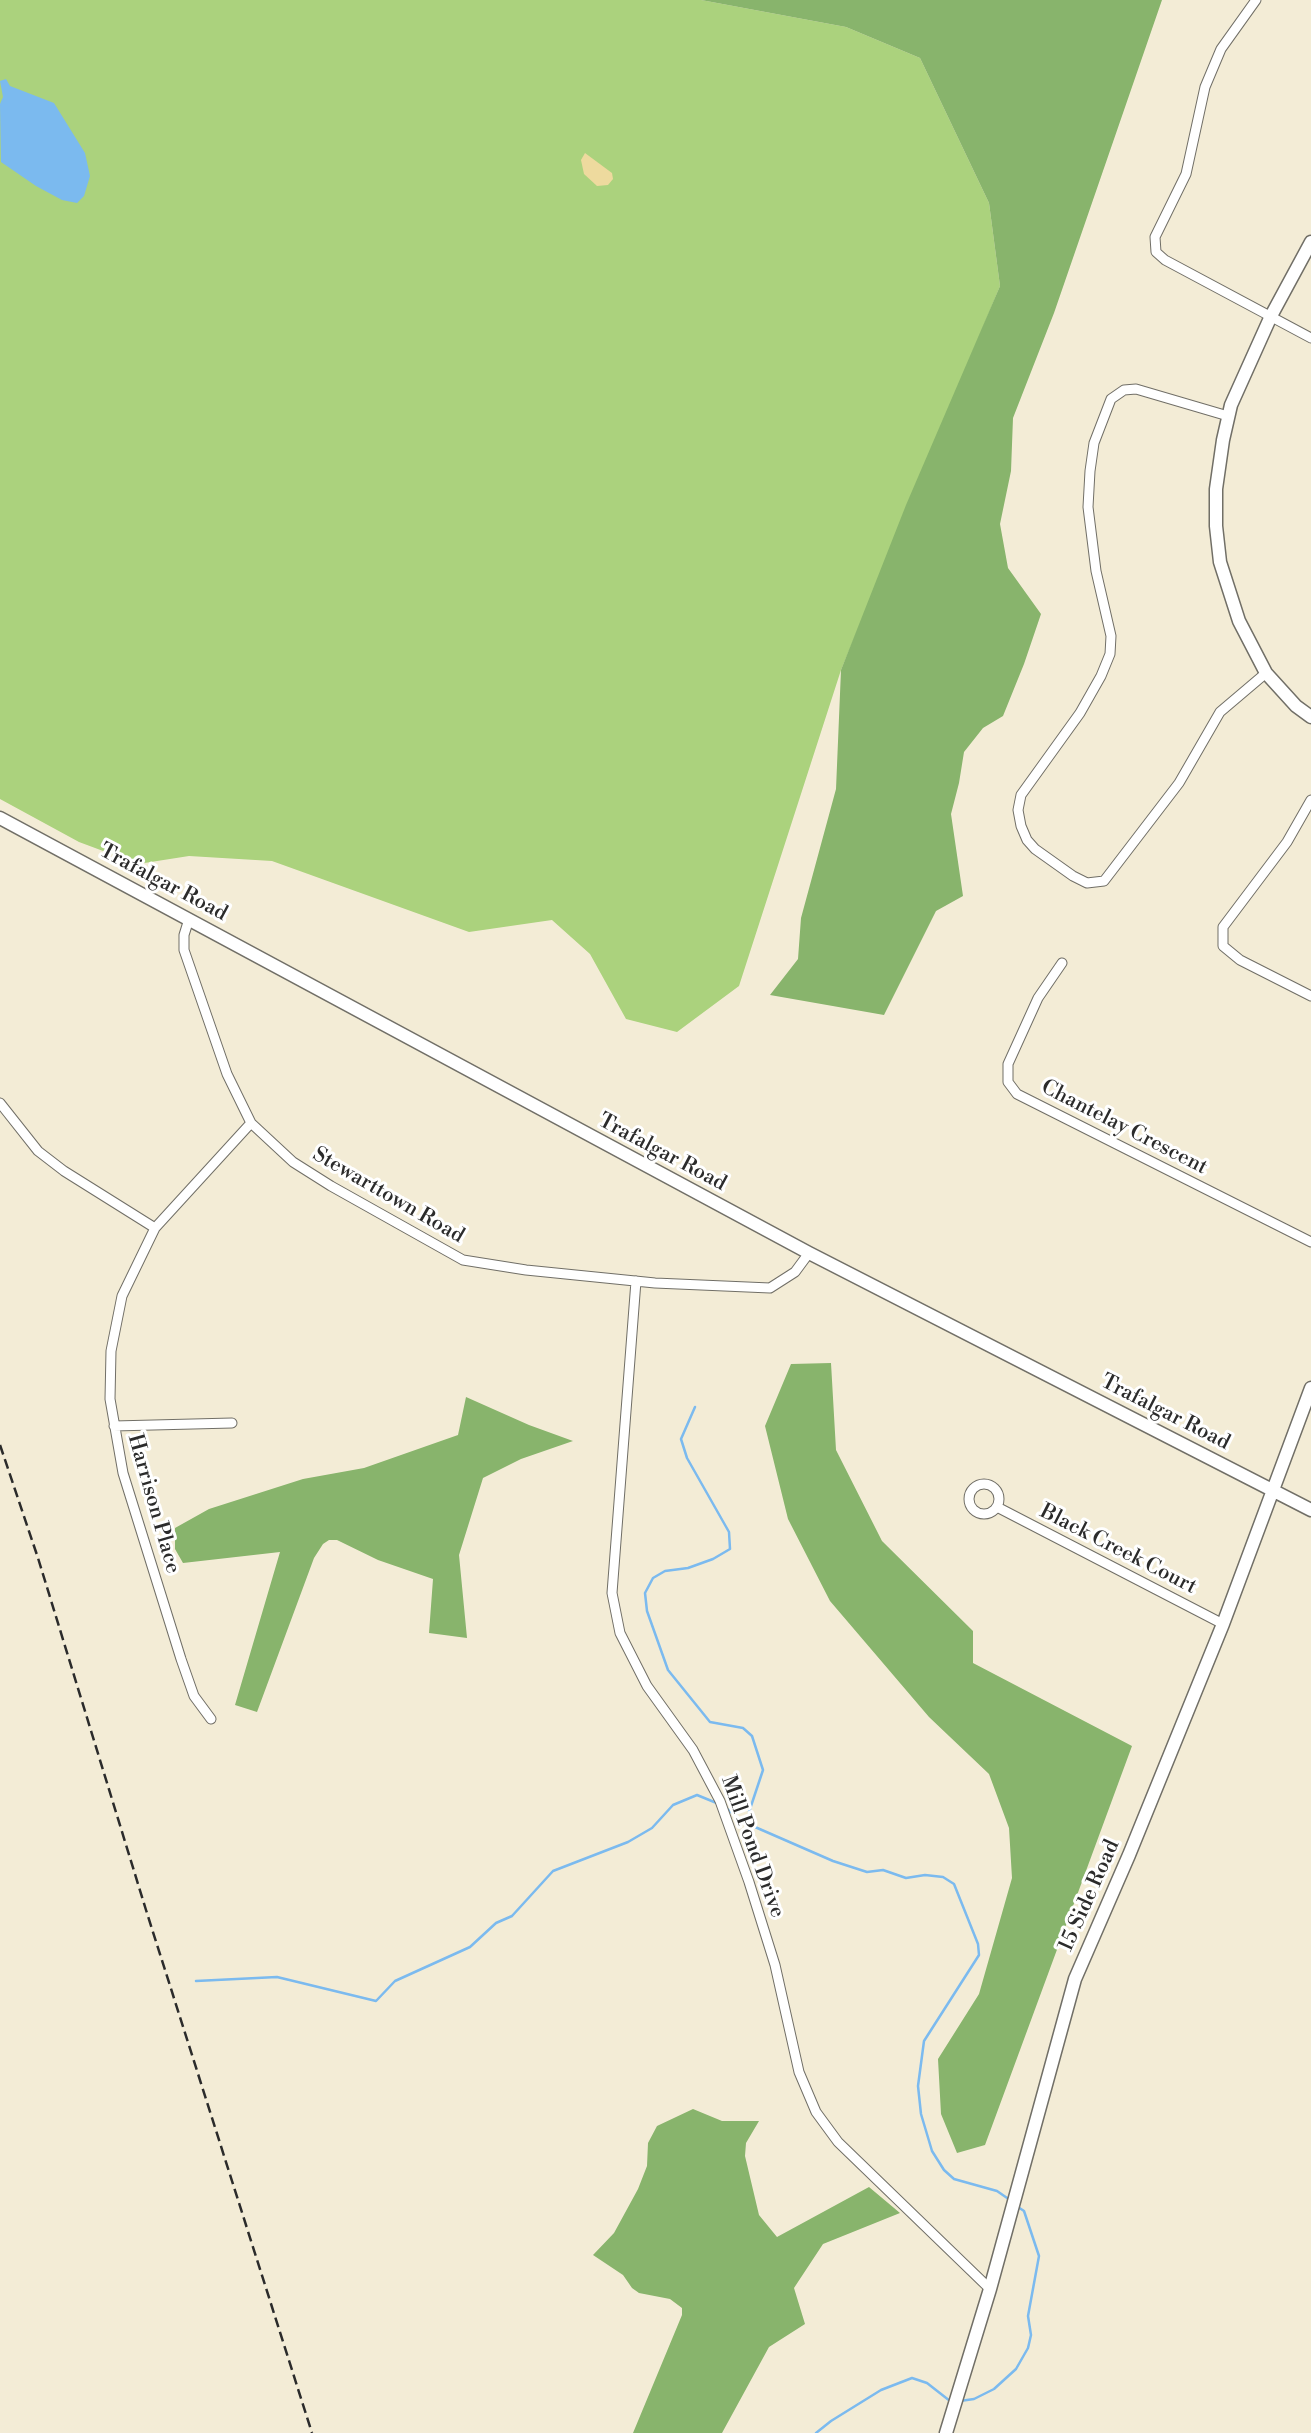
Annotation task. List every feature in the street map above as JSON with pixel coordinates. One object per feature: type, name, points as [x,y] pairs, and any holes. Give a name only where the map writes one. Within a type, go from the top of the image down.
[{"type":"street","points":[[1256,0],[1221,49],[1199,107],[1186,174],[1155,237],[1156,252],[1164,260],[1311,338]]},
{"type":"street","points":[[1311,242],[1271,316],[1228,416],[1216,489],[1220,562],[1239,621],[1266,673],[1296,706],[1311,717]]},
{"type":"street","points":[[1228,416],[1136,390],[1118,392],[1109,403],[1094,443],[1088,507],[1096,571],[1111,636],[1110,654],[1080,713],[1021,795],[1018,810],[1027,839],[1035,849],[1073,876],[1087,883],[1104,881],[1179,783],[1220,712],[1266,673]]},
{"type":"street","points":[[1311,800],[1287,842],[1223,927],[1223,946],[1240,960],[1311,996]]},
{"type":"street","name":"Trafalgar Road","points":[[0,818],[809,1253],[1311,1510]]},
{"type":"street","name":"Stewarttown Road","points":[[189,919],[184,935],[184,950],[227,1074],[251,1123],[303,1168],[463,1260],[526,1270],[655,1283],[770,1288],[795,1272],[809,1253]]},
{"type":"street","name":"Chantelay Crescent","points":[[1062,963],[1038,998],[1008,1064],[1008,1082],[1017,1094],[1311,1242]]},
{"type":"street","points":[[0,1103],[38,1151],[64,1171],[155,1227]]},
{"type":"street","name":"Harrison Place","points":[[211,1719],[194,1696],[123,1473],[110,1399],[111,1351],[122,1296],[155,1227],[251,1123]]},
{"type":"street","name":"Mill Pond Drive","points":[[636,1281],[612,1593],[620,1633],[647,1686],[693,1749],[720,1801],[775,1965],[799,2072],[816,2112],[838,2142],[990,2289]]},
{"type":"street","name":"15 Side Road","points":[[946,2433],[990,2289],[1075,1979],[1129,1855],[1223,1624],[1311,1388]]},
{"type":"street","points":[[114,1426],[232,1423]]},
{"type":"street","name":"Black Creek Court","points":[[997,1507],[1223,1624]]},
{"type":"green space","points":[[0,0],[701,0],[846,27],[920,58],[989,203],[1000,286],[841,670],[739,986],[677,1032],[626,1019],[590,954],[552,920],[469,932],[272,861],[189,856],[138,864],[79,842],[0,799]]},
{"type":"green space","points":[[701,0],[1162,0],[1054,313],[1013,418],[1011,471],[1000,524],[1008,568],[1041,614],[1003,716],[983,728],[964,752],[951,814],[963,896],[936,911],[884,1015],[770,995],[798,959],[801,918],[836,789],[841,670],[906,505],[1000,286],[989,203],[920,58],[846,27]]},
{"type":"green space","points":[[831,1363],[836,1450],[882,1541],[973,1631],[973,1663],[1132,1746],[985,2145],[957,2153],[941,2114],[938,2059],[979,1994],[1012,1878],[1009,1828],[989,1774],[929,1717],[830,1601],[788,1519],[765,1426],[791,1364]]},
{"type":"green space","points":[[466,1397],[573,1441],[521,1459],[483,1478],[459,1555],[467,1638],[429,1633],[433,1579],[378,1560],[337,1540],[329,1540],[314,1558],[257,1712],[235,1705],[280,1552],[183,1563],[175,1549],[175,1528],[209,1509],[303,1479],[364,1468],[458,1435]]},
{"type":"green space","points":[[693,2109],[722,2121],[759,2121],[746,2143],[745,2156],[759,2215],[777,2237],[869,2187],[900,2213],[823,2244],[794,2288],[805,2324],[769,2347],[722,2433],[633,2433],[682,2315],[682,2308],[670,2299],[639,2293],[623,2275],[593,2255],[614,2233],[638,2189],[647,2166],[648,2143],[657,2126]]},
{"type":"sand","points":[[585,153],[612,173],[613,179],[608,185],[597,186],[584,174],[581,160]]},
{"type":"water","points":[[6,79],[10,86],[54,103],[85,153],[90,176],[84,196],[77,203],[62,200],[36,186],[1,162],[0,104],[3,97],[0,81]]},
{"type":"waterway","points":[[695,1407],[681,1439],[687,1458],[729,1532],[730,1549],[713,1559],[688,1568],[665,1571],[653,1578],[645,1593],[647,1611],[668,1670],[710,1722],[743,1728],[752,1736],[763,1770],[749,1812],[755,1827],[833,1861],[867,1872],[883,1870],[906,1878],[925,1875],[943,1877],[954,1884],[978,1944],[979,1955],[924,2041],[918,2086],[921,2114],[932,2151],[944,2170],[954,2179],[997,2191],[1010,2200]]},
{"type":"waterway","points":[[196,1981],[277,1977],[376,2001],[395,1981],[470,1947],[496,1923],[512,1916],[553,1871],[628,1842],[652,1828],[673,1805],[697,1795],[719,1804]]},
{"type":"waterway","points":[[725,1807],[743,1822],[750,1819]]},
{"type":"waterway","points":[[960,2401],[974,2399],[994,2389],[1016,2369],[1028,2348],[1031,2335],[1028,2316],[1039,2256],[1024,2211],[1018,2207]]},
{"type":"waterway","points":[[816,2433],[881,2390],[912,2378],[927,2383],[950,2401]]},
{"type":"railway","points":[[0,1445],[38,1558],[146,1910],[312,2433]]}]
